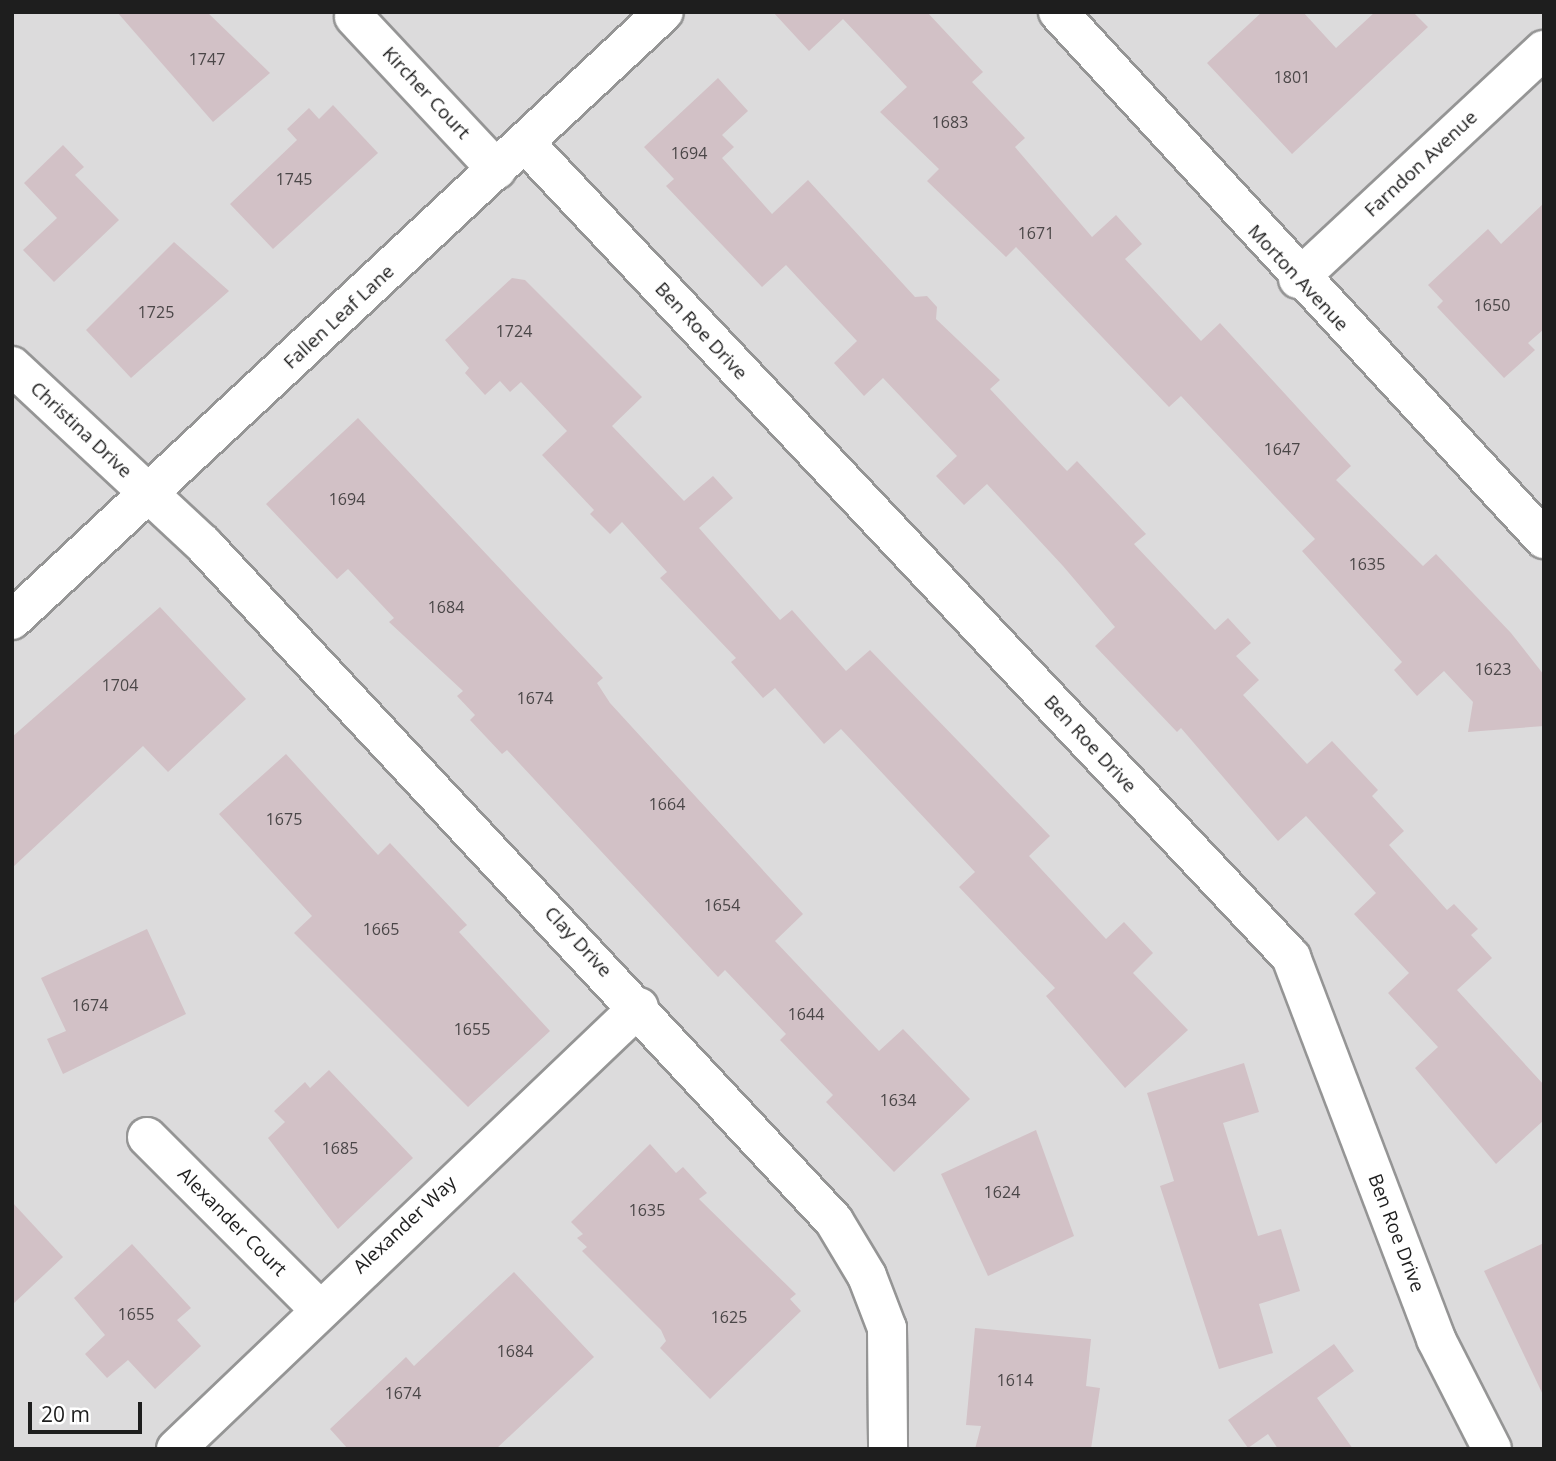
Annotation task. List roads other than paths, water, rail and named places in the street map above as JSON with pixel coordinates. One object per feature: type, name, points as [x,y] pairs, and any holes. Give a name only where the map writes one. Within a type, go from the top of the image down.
[{"type":"street","name":"Fallen Leaf Lane","points":[[12,620],[664,12]]},
{"type":"street","name":"Morton Avenue","points":[[1058,12],[1298,279],[1544,540]]},
{"type":"street","name":"Kircher Court","points":[[354,17],[496,170]]},
{"type":"street","name":"Farndon Avenue","points":[[1298,279],[1544,50]]},
{"type":"street","name":"Ben Roe Drive","points":[[525,143],[1291,957],[1436,1339],[1492,1449]]},
{"type":"street","name":"Christina Drive","points":[[12,366],[151,493]]},
{"type":"street","name":"Clay Drive","points":[[151,493],[793,1170],[867,1276],[887,1328],[888,1449]]},
{"type":"street","name":"Alexander Way","points":[[176,1449],[317,1307],[639,1007]]},
{"type":"street","name":"Alexander Court","points":[[147,1136],[317,1307]]}]
